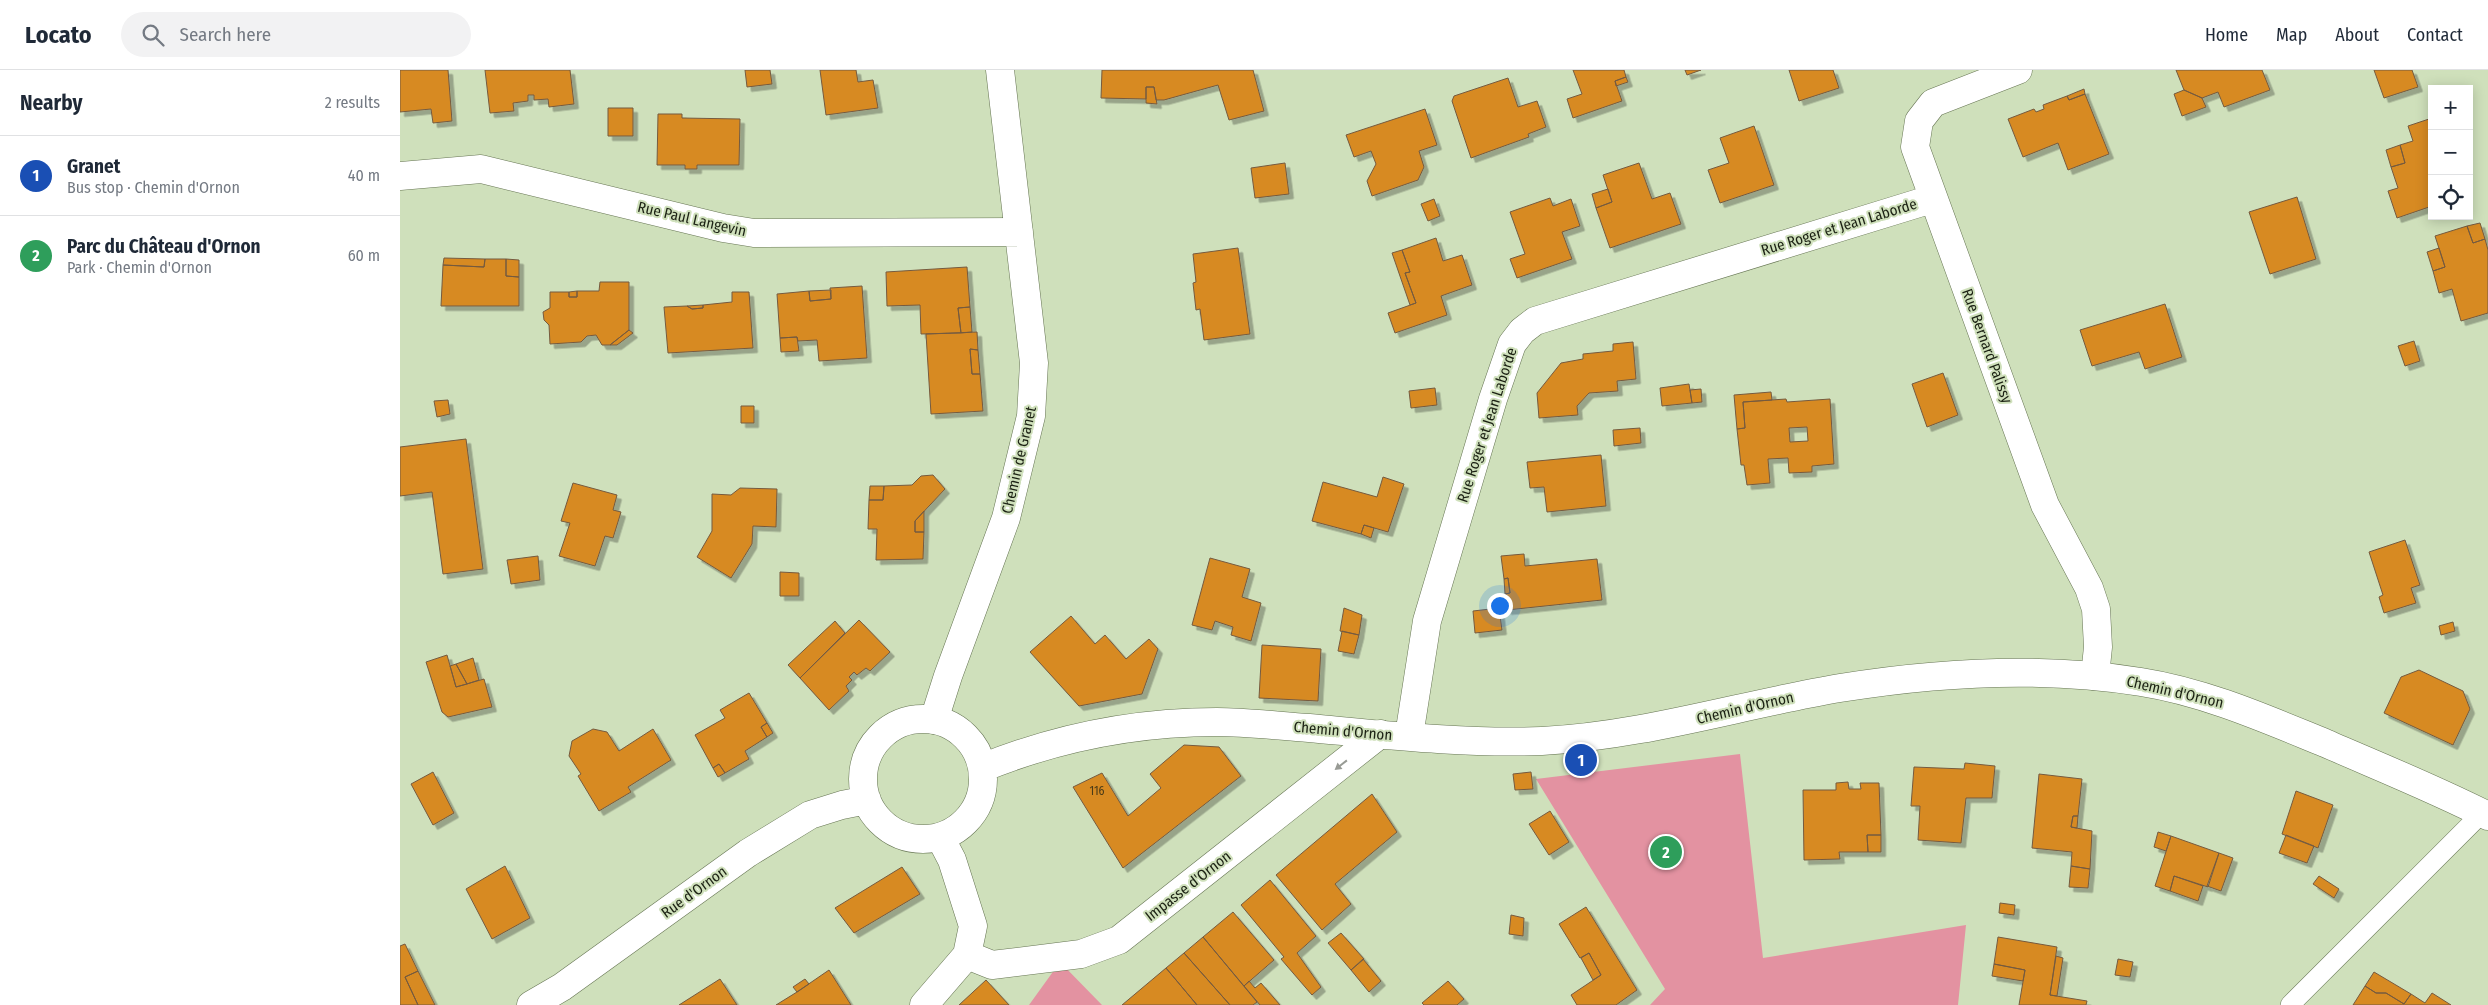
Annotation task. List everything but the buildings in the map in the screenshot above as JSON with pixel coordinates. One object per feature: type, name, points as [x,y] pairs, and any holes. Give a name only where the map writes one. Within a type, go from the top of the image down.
[{"type":"street","name":"Chemin de Granet","points":[[934,720],[1006,518],[1031,416],[1034,363],[1000,70]]},
{"type":"street","name":"Rue Bernard Palissy","points":[[2018,70],[1933,103],[1919,121],[1915,147],[1932,198],[2046,505],[2089,588],[2096,609],[2098,647],[2095,676]]},
{"type":"street","name":"Rue Paul Langevin","points":[[400,176],[482,169],[723,228],[754,233],[1018,232]]},
{"type":"street","name":"Rue Roger et Jean Laborde","points":[[1409,736],[1427,621],[1492,399],[1512,344],[1522,331],[1535,320],[1932,198]]},
{"type":"street","name":"Chemin d'Ornon","points":[[982,768],[1023,751],[1159,724],[1219,722],[1464,740],[1550,740],[1603,735],[1672,724],[1792,697],[1939,675],[2020,672],[2095,676],[2144,682],[2211,698],[2440,792],[2485,815]]},
{"type":"street","points":[[916,719],[934,720],[951,726],[966,736],[976,751],[982,768],[983,786],[974,810],[956,829],[940,836],[918,839],[897,833],[884,825],[874,813],[867,800],[863,782],[865,764],[872,748],[883,734],[898,724],[916,719]]},
{"type":"street","name":"Impasse d'Ornon","points":[[967,955],[992,965],[1081,954],[1119,940],[1380,734]]},
{"type":"street","name":"Rue d'Ornon","points":[[531,1005],[562,987],[756,848],[810,816],[842,804],[867,800]]},
{"type":"street","points":[[924,1005],[967,955],[973,926],[952,860],[940,836]]},
{"type":"lane","points":[[2290,1005],[2485,815]]},
{"type":"shaded area","points":[[1740,754],[1763,958],[1966,925],[1958,1005],[1650,1005],[1665,989],[1536,779]]},
{"type":"shaded area","points":[[1060,962],[1102,1005],[1029,1005]]},
{"type":"place","name":"Granet","points":[[1581,760]]},
{"type":"place","name":"Parc du Château d'Ornon","points":[[1666,852]]}]
